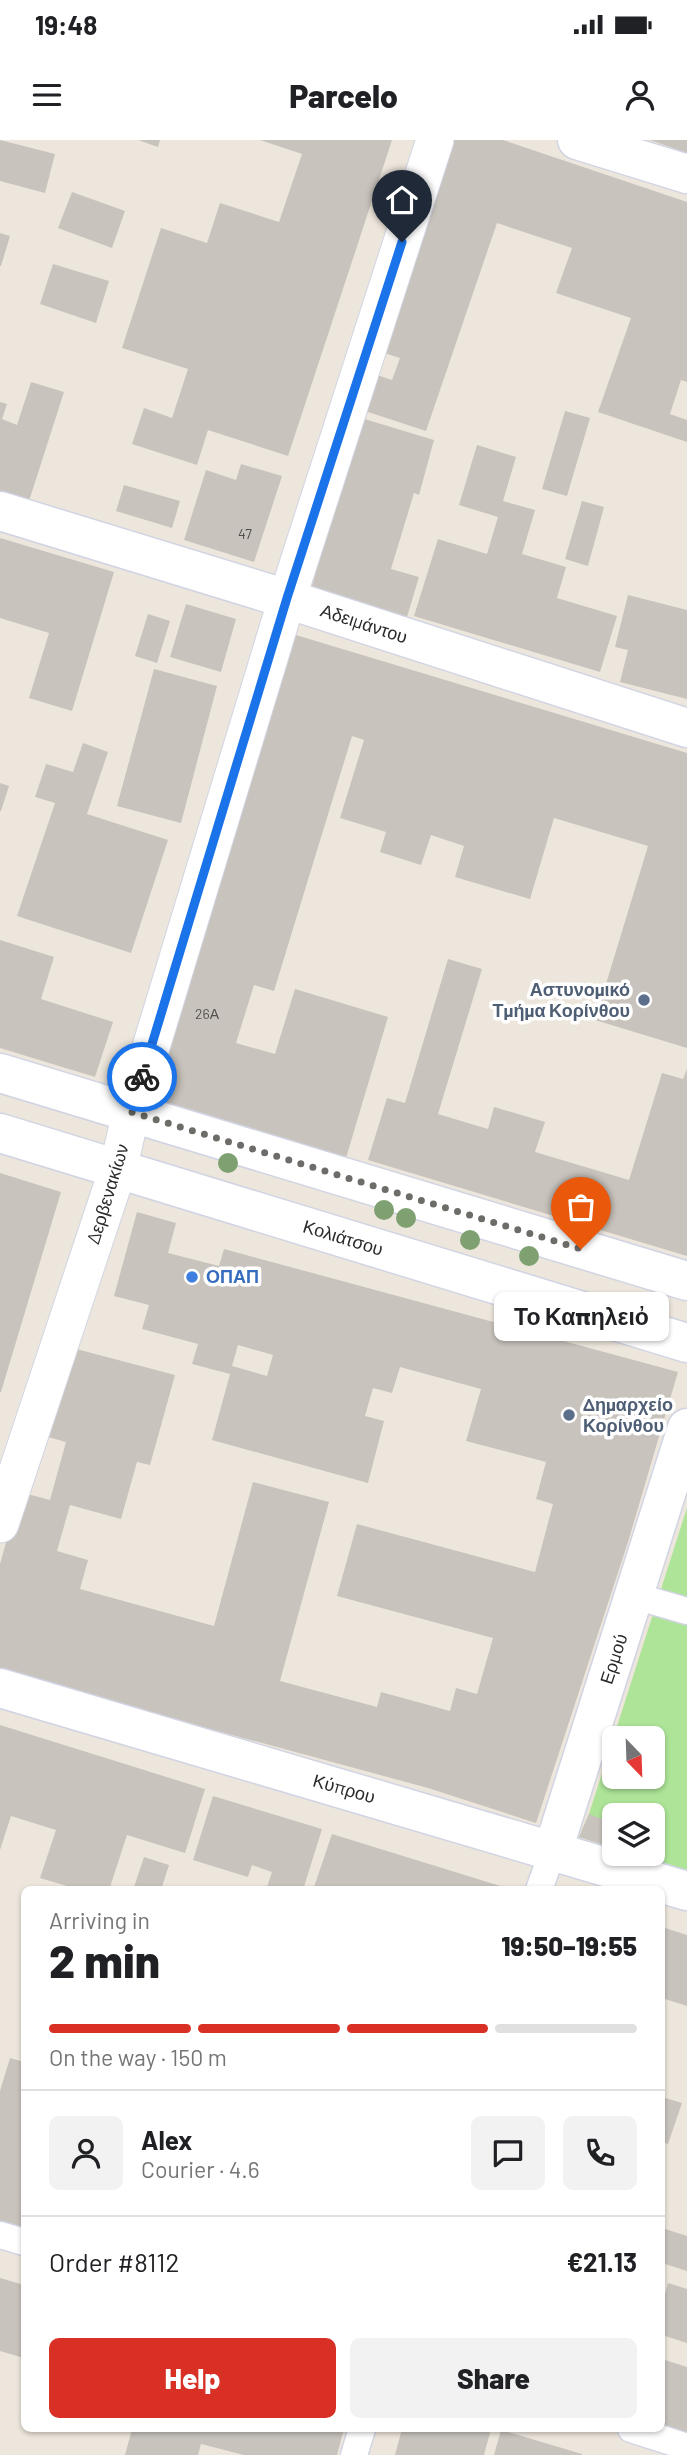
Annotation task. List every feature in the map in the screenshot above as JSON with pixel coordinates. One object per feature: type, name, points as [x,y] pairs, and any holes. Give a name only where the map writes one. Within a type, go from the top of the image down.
[{"type":"street","name":"Δερβενακίων","points":[[0,1524],[118,1169],[131,1112],[287,598],[435,140]]},
{"type":"street","points":[[577,140],[687,174]]},
{"type":"street","name":"Αδειμάντου","points":[[0,511],[287,598],[687,728]]},
{"type":"street","points":[[0,1073],[687,1281]]},
{"type":"street","name":"Κολιάτσου","points":[[0,1133],[687,1343]]},
{"type":"street","name":"Ερμού","points":[[540,1886],[687,1428]]},
{"type":"street","points":[[635,1596],[687,1611]]},
{"type":"street","name":"Κύπρου","points":[[0,1688],[687,1891]]},
{"type":"street","points":[[0,2235],[21,2241]]},
{"type":"street","points":[[354,2455],[361,2432]]},
{"type":"street","points":[[640,2432],[687,2447]]},
{"type":"green space","points":[[687,1508],[687,1870],[665,1863],[665,1803],[602,1803],[602,1844],[579,1837],[602,1773],[602,1789],[665,1789],[665,1726],[617,1726]]},
{"type":"building","points":[[0,140],[55,154],[45,193],[0,181]]},
{"type":"building","points":[[138,140],[160,140],[158,147]]},
{"type":"building","points":[[260,140],[392,140],[288,456],[208,430],[197,465],[132,444],[144,408],[172,418],[188,369],[122,348],[161,228],[207,243],[220,203],[279,222],[302,154]]},
{"type":"building","points":[[450,140],[503,140],[687,202],[687,382],[681,380],[670,414],[687,420],[687,442],[598,412],[631,318],[556,293],[572,248],[497,223],[426,431],[365,411],[377,375],[392,380],[400,358],[378,351]]},
{"type":"building","points":[[650,140],[687,140],[687,153]]},
{"type":"building","points":[[72,192],[125,211],[112,248],[58,228]]},
{"type":"building","points":[[0,233],[10,236],[1,266],[0,266]]},
{"type":"building","points":[[53,264],[109,281],[96,323],[40,304]]},
{"type":"building","points":[[31,382],[64,392],[29,501],[0,491],[0,402],[7,404],[2,419],[17,425]]},
{"type":"building","points":[[565,411],[590,418],[567,496],[542,489]]},
{"type":"building","points":[[361,418],[434,440],[419,495],[414,493],[391,569],[419,577],[407,617],[311,589]]},
{"type":"building","points":[[477,445],[516,457],[503,501],[535,510],[522,554],[566,567],[557,598],[617,616],[600,672],[414,616],[438,539],[487,554],[498,517],[459,505]]},
{"type":"building","points":[[241,464],[282,476],[254,562],[184,540],[206,470],[236,480]]},
{"type":"building","points":[[124,485],[180,501],[172,528],[116,511]]},
{"type":"building","points":[[582,501],[604,507],[588,566],[565,559]]},
{"type":"building","points":[[0,538],[114,572],[72,711],[29,698],[49,633],[0,618]]},
{"type":"building","points":[[628,595],[687,610],[687,699],[620,682],[628,650],[615,647]]},
{"type":"building","points":[[186,604],[236,619],[221,672],[170,657]]},
{"type":"building","points":[[148,614],[170,621],[157,663],[135,656]]},
{"type":"building","points":[[286,632],[687,753],[687,1048],[595,1020],[648,846],[554,818],[530,899],[455,877],[464,846],[431,835],[421,865],[380,852],[386,832],[340,818],[364,740],[352,736],[274,991],[254,985],[236,1043],[275,1054],[295,989],[388,1017],[346,1158],[143,1097]]},
{"type":"building","points":[[154,669],[217,686],[181,823],[117,806]]},
{"type":"building","points":[[83,743],[108,752],[87,814],[168,840],[131,953],[17,916],[55,803],[35,797],[46,764],[73,772]]},
{"type":"building","points":[[0,783],[9,786],[1,811],[0,811]]},
{"type":"building","points":[[0,940],[54,957],[41,999],[113,1022],[95,1077],[0,1048]]},
{"type":"building","points":[[448,959],[482,969],[438,1114],[488,1129],[494,1107],[545,1122],[535,1152],[629,1180],[662,1073],[683,1079],[687,1069],[687,1256],[368,1160],[387,1098],[405,1103]]},
{"type":"building","points":[[0,1173],[61,1192],[1,1392],[0,1392]]},
{"type":"building","points":[[137,1212],[176,1223],[168,1253],[219,1266],[224,1249],[678,1372],[628,1542],[536,1823],[428,1788],[0,1672],[0,1564],[20,1492],[50,1500],[66,1442],[41,1435],[65,1346],[175,1375],[150,1465],[137,1462],[121,1519],[70,1505],[57,1551],[88,1560],[80,1589],[214,1626],[253,1482],[329,1502],[280,1681],[377,1707],[381,1692],[450,1711],[456,1688],[477,1694],[493,1638],[337,1596],[357,1524],[535,1572],[553,1504],[536,1499],[546,1462],[466,1441],[481,1389],[400,1367],[392,1393],[373,1388],[365,1416],[384,1421],[368,1483],[212,1440],[230,1374],[192,1364],[198,1344],[142,1329],[149,1305],[114,1296]],"holes":[[[238,1345],[273,1355],[267,1376],[232,1366]]]},
{"type":"building","points":[[0,1725],[205,1789],[185,1853],[127,1835],[110,1886],[67,1886],[40,1878],[56,1830],[11,1816],[0,1850]]},
{"type":"building","points":[[213,1796],[322,1829],[304,1886],[267,1886],[272,1872],[252,1865],[248,1877],[193,1860]]},
{"type":"building","points":[[589,1814],[602,1819],[602,1844],[579,1837]]},
{"type":"building","points":[[332,1834],[500,1886],[314,1886]]},
{"type":"building","points":[[144,1857],[169,1865],[162,1886],[134,1886]]},
{"type":"building","points":[[665,1928],[687,1935],[687,2006],[665,1999]]},
{"type":"building","points":[[10,2058],[21,2061],[21,2231],[0,2224],[0,2091]]},
{"type":"building","points":[[665,2098],[682,2103],[668,2144],[665,2143]]},
{"type":"building","points":[[665,2229],[687,2236],[687,2271],[665,2264]]},
{"type":"building","points":[[0,2278],[21,2284],[21,2357],[0,2351]]},
{"type":"building","points":[[668,2283],[687,2289],[687,2343],[665,2336],[665,2294]]},
{"type":"building","points":[[665,2360],[687,2367],[687,2436],[665,2429]]},
{"type":"building","points":[[131,2432],[343,2432],[337,2455],[244,2455],[201,2444],[198,2455],[125,2455]]},
{"type":"building","points":[[401,2432],[490,2432],[484,2455],[395,2455]]},
{"type":"building","points":[[500,2432],[582,2454],[582,2455],[494,2455]]},
{"type":"way so far","points":[[142,1077],[131,1112],[581,1249]]},
{"type":"place","name":"Αστυνομικό Τμήμα Κορίνθου","points":[[644,1000]]},
{"type":"place","name":"Το Καπηλειὀ","points":[[581,1249]]},
{"type":"place","name":"ΟΠΑΠ","points":[[192,1277]]},
{"type":"place","name":"Δημαρχείο Κορίνθου","points":[[569,1415]]},
{"type":"route","points":[[142,1077],[287,598],[402,242]]}]
